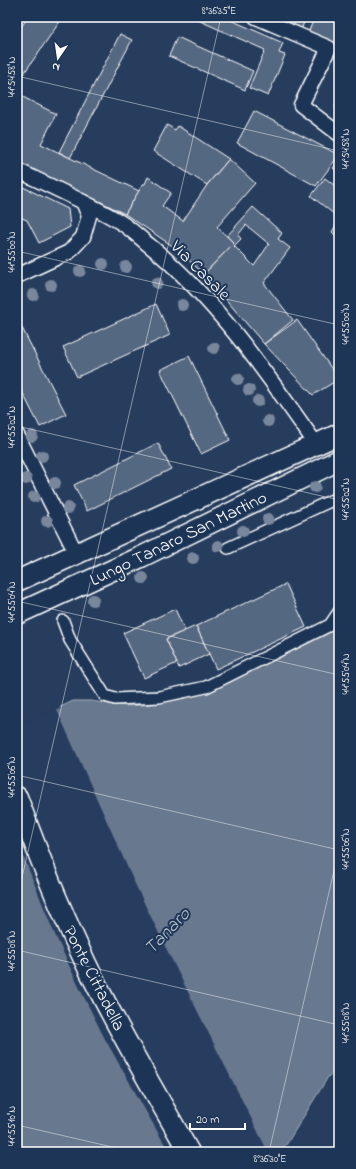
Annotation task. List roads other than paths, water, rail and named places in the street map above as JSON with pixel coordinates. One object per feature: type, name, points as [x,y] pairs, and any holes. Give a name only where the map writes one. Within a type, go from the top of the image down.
[{"type":"main road","name":"Lungo Tanaro San Martino","points":[[17,581],[339,434]]},
{"type":"main road","name":"Lungo Tanaro San Martino","points":[[17,614],[141,557],[339,460]]},
{"type":"main road","name":"Ponte Cittadella","points":[[17,797],[40,860],[92,975],[149,1082],[189,1152]]},
{"type":"street","points":[[256,17],[329,48],[301,105],[339,134]]},
{"type":"street","name":"Via Casale","points":[[17,170],[83,202],[121,223],[168,260],[209,303],[262,369],[316,444]]},
{"type":"street","points":[[17,276],[69,252],[83,237],[89,216],[83,202]]},
{"type":"street","points":[[17,435],[76,553]]},
{"type":"street","points":[[228,548],[339,497]]},
{"type":"street","points":[[63,621],[70,640],[105,696],[115,699],[159,697],[206,687],[330,625],[339,612]]},
{"type":"water","name":"Tanaro","points":[[339,622],[339,1067],[328,1077],[286,1145],[276,1152],[17,1152],[17,728],[73,701],[91,701],[125,706],[144,705],[171,701],[197,694],[228,683],[327,634]]}]
